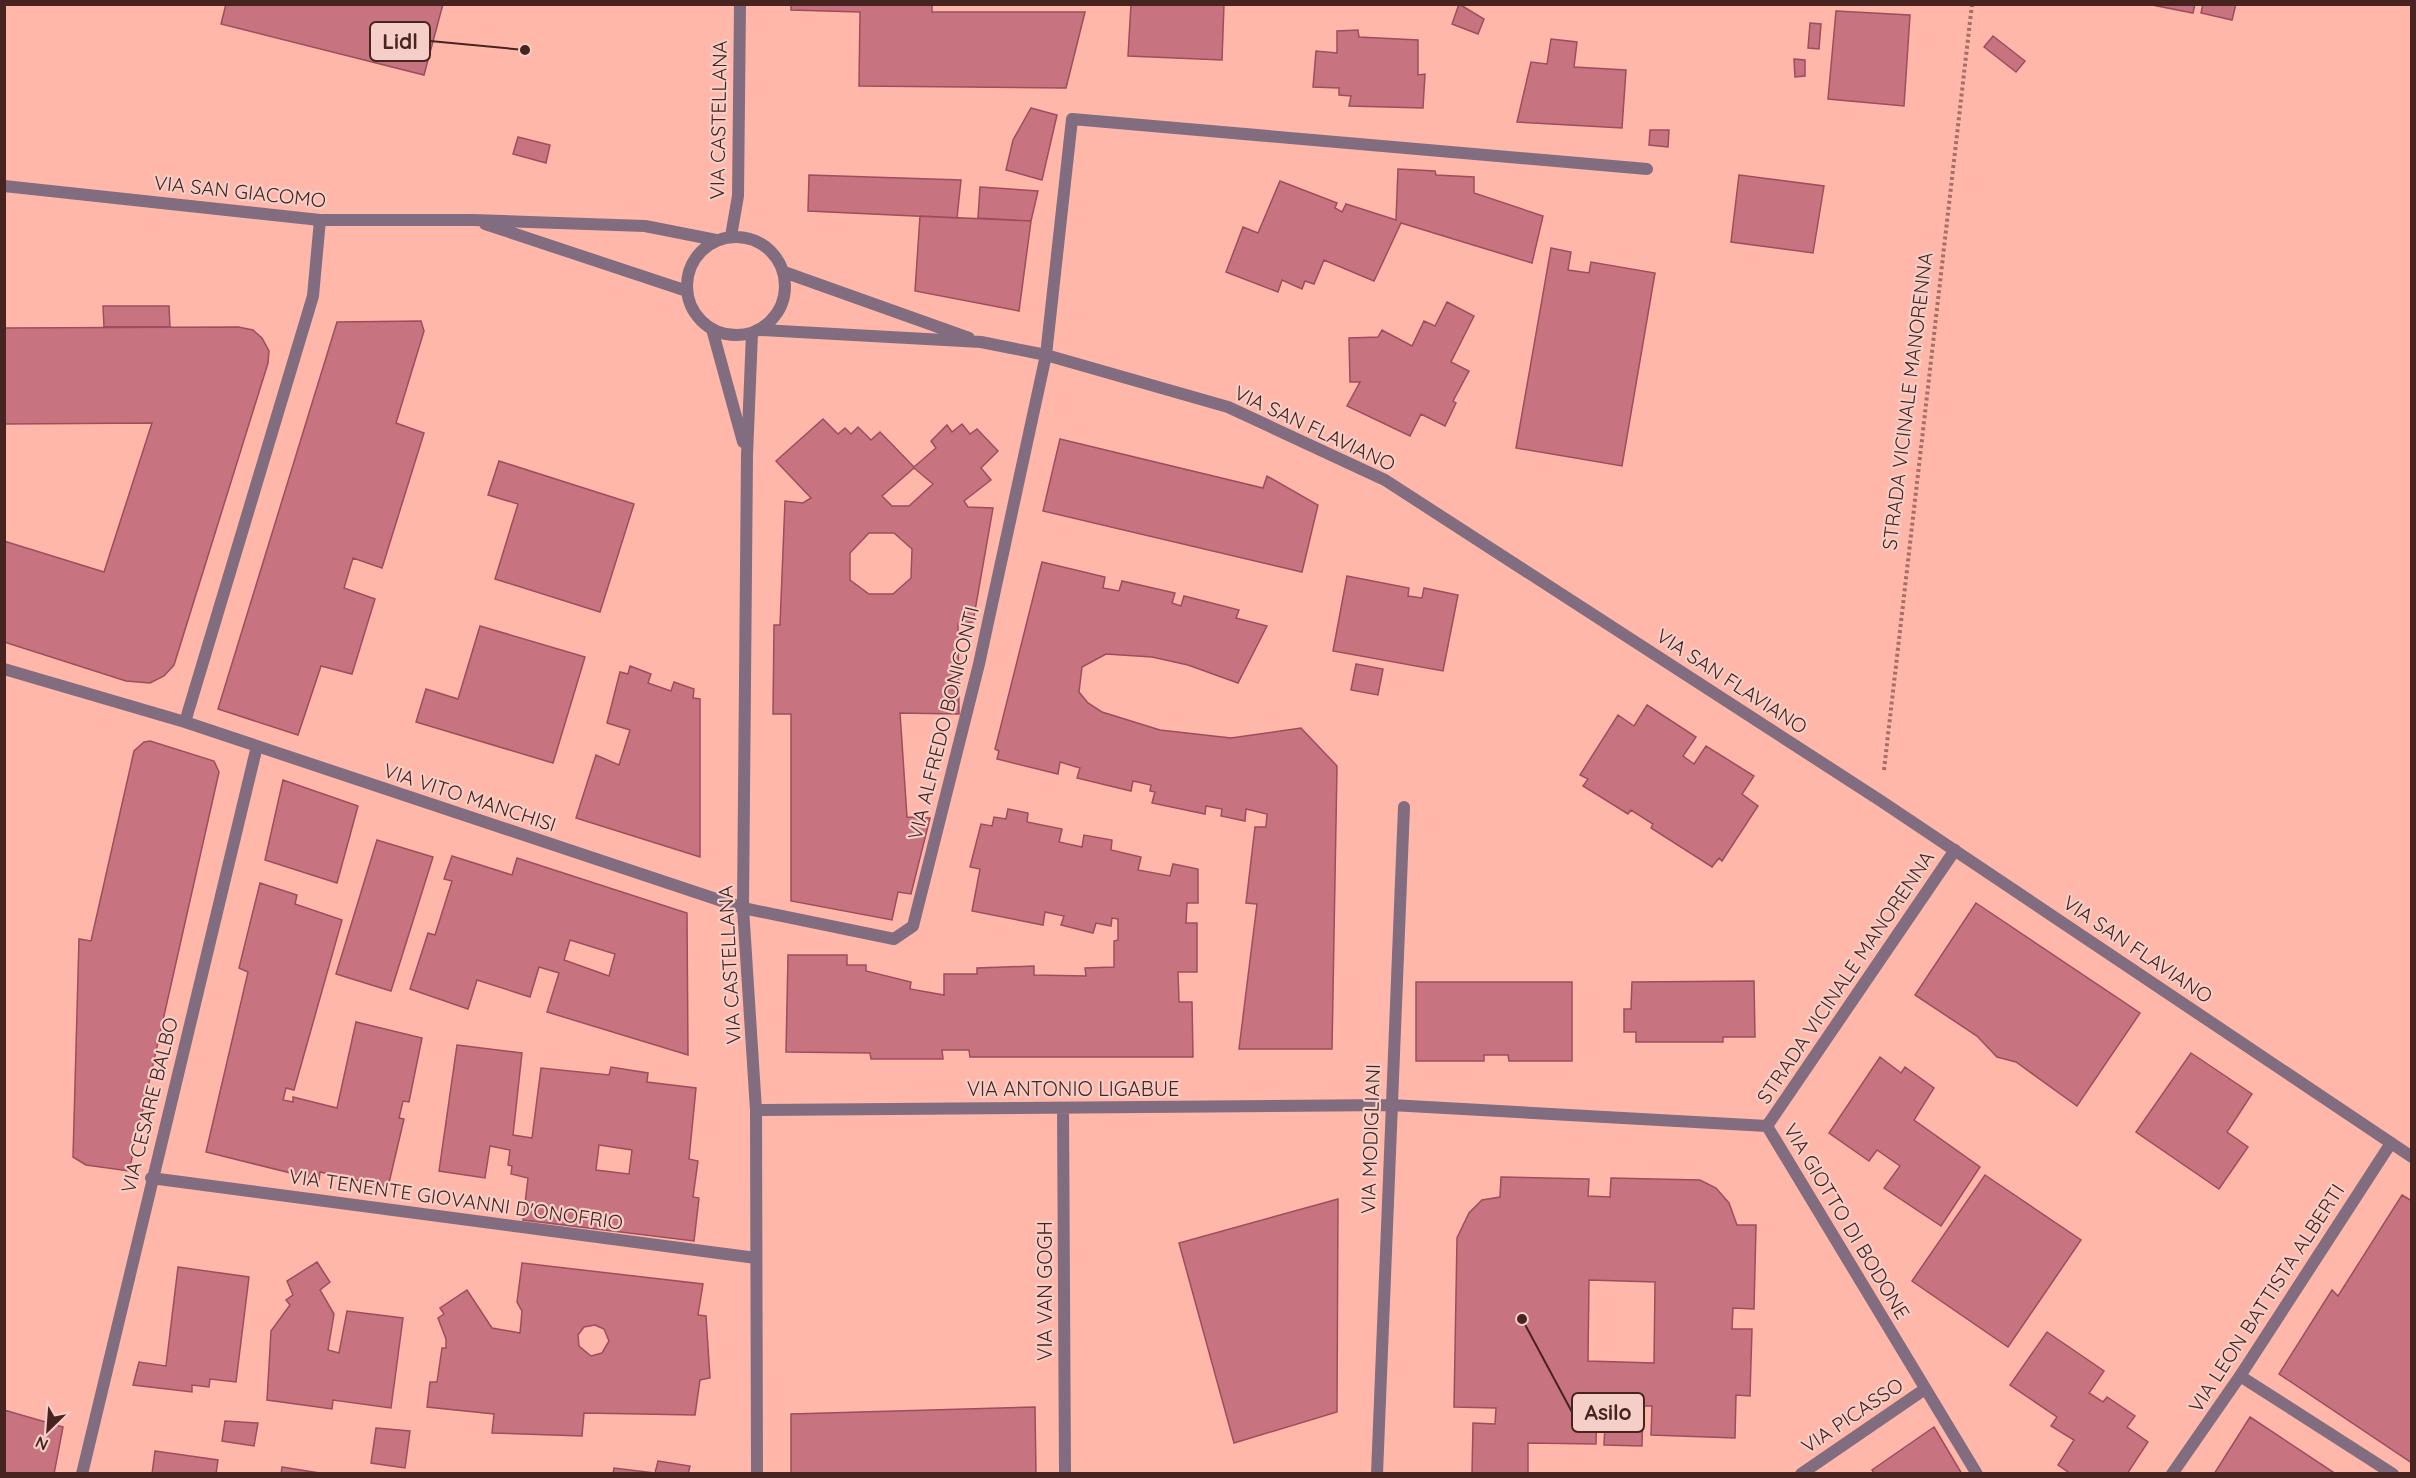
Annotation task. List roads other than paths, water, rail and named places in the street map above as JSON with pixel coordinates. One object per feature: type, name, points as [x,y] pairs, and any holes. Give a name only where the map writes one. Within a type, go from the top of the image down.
[{"type":"street","name":"VIA CASTELLANA","points":[[731,236],[738,196],[740,4]]},
{"type":"street","name":"VIA ALFREDO BONICONTI","points":[[744,908],[894,939],[914,926],[979,664],[1046,355],[1072,119],[1647,169]]},
{"type":"street","name":"VIA SAN GIACOMO","points":[[4,186],[320,220],[473,220],[645,225],[716,240]]},
{"type":"street","points":[[185,722],[313,296],[320,220]]},
{"type":"street","name":"VIA SAN GIACOMO","points":[[473,220],[687,291]]},
{"type":"street","points":[[731,236],[748,238],[764,244],[777,256],[784,272],[786,288],[782,305],[773,320],[756,331],[732,335],[712,329],[695,313],[687,291],[687,275],[693,261],[703,249],[716,240],[731,236]]},
{"type":"street","name":"VIA SAN FLAVIANO","points":[[784,272],[981,342],[1046,355],[1228,407],[1385,480],[1881,801],[2412,1157]]},
{"type":"street","name":"VIA CASTELLANA","points":[[712,329],[747,455]]},
{"type":"street","name":"VIA CASTELLANA","points":[[756,331],[747,455],[744,908],[756,1110],[757,1473]]},
{"type":"street","name":"VIA SAN FLAVIANO","points":[[756,331],[981,342]]},
{"type":"street","name":"VIA VITO MANCHISI","points":[[4,669],[185,722],[744,908]]},
{"type":"street","name":"VIA CESARE BALBO","points":[[82,1473],[151,1178],[257,746]]},
{"type":"street","name":"VIA MODIGLIANI","points":[[1377,1473],[1404,807]]},
{"type":"street","name":"STRADA VICINALE MANORENNA","points":[[1767,1126],[1955,850]]},
{"type":"street","name":"VIA ANTONIO LIGABUE","points":[[756,1110],[1391,1105]]},
{"type":"street","name":"VIA GIOTTO DI BODONE","points":[[1391,1105],[1767,1126],[1924,1389],[1977,1473]]},
{"type":"street","name":"VIA VAN GOGH","points":[[1063,1108],[1065,1473]]},
{"type":"street","name":"VIA LEON BATTISTA ALBERTI","points":[[2172,1473],[2240,1376],[2391,1143]]},
{"type":"street","name":"VIA TENENTE GIOVANNI D'ONOFRIO","points":[[151,1178],[756,1258]]},
{"type":"street","points":[[2240,1376],[2393,1473]]},
{"type":"street","name":"VIA PICASSO","points":[[1801,1473],[1924,1389]]},
{"type":"place","name":"Lidl","points":[[525,50]]},
{"type":"place","name":"Asilo","points":[[1522,1319]]}]
